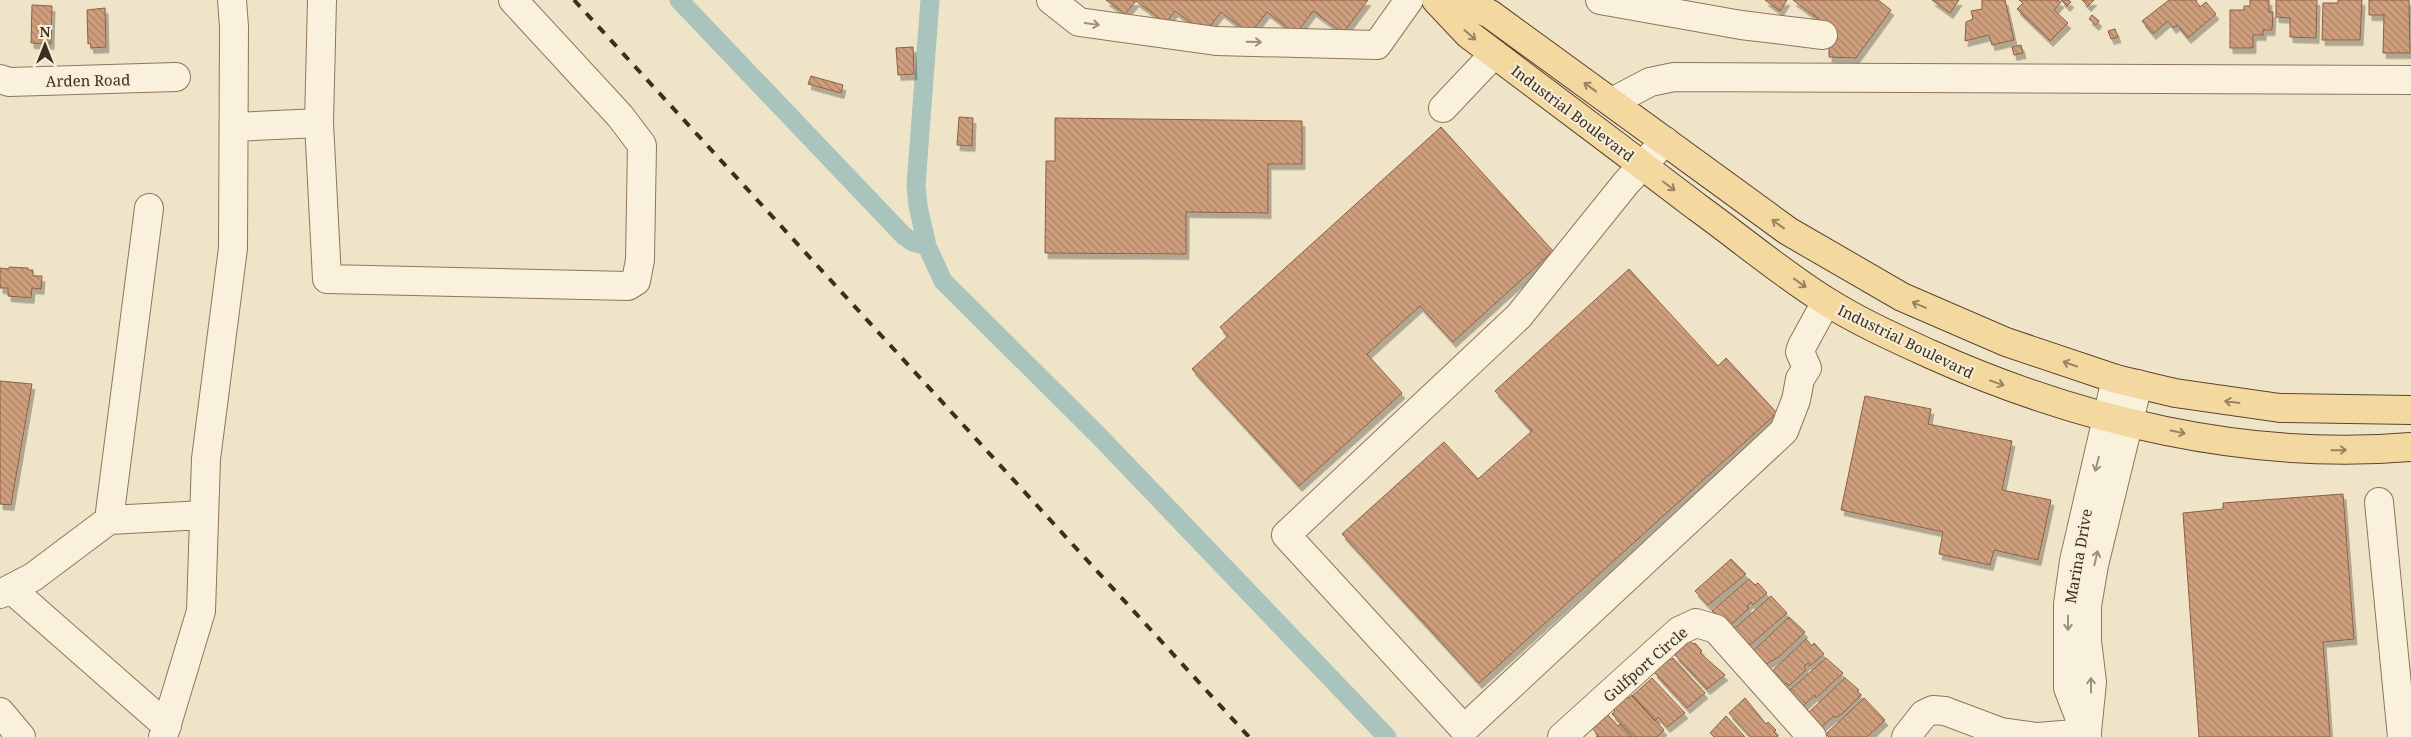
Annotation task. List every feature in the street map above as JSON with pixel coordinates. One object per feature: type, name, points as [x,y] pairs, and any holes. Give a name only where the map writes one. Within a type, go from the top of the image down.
[{"type":"main road","name":"Industrial Boulevard","points":[[1436,0],[1468,34],[1826,302],[1886,334],[1969,372],[2053,402],[2119,419],[2203,437],[2325,450],[2411,446]]},
{"type":"main road","name":"Industrial Boulevard","points":[[1459,0],[1490,14],[1788,230],[1902,297],[2006,342],[2127,381],[2175,393],[2280,408],[2411,410]]},
{"type":"street","points":[[204,515],[109,520],[33,577],[5,592],[165,731],[201,611],[206,459],[233,248],[232,0]]},
{"type":"street","points":[[322,0],[319,123],[327,278],[628,286],[636,281],[640,260],[642,145],[620,116],[513,0]]},
{"type":"street","points":[[1051,0],[1079,22],[1216,42],[1377,45],[1409,0]]},
{"type":"street","points":[[1600,0],[1634,3],[1741,25],[1823,35]]},
{"type":"street","points":[[1443,108],[1494,54]]},
{"type":"street","name":"Arden Road","points":[[0,79],[9,82],[176,77]]},
{"type":"street","points":[[1612,102],[1650,82],[1674,77],[2411,80]]},
{"type":"street","points":[[234,127],[319,123]]},
{"type":"street","points":[[1665,141],[1519,316],[1286,535],[1464,729],[1784,431],[1796,400],[1800,379],[1807,368],[1800,352],[1826,302]]},
{"type":"street","points":[[109,520],[149,208]]},
{"type":"street","name":"Marina Drive","points":[[2087,735],[2092,682],[2087,641],[2087,606],[2127,381]]},
{"type":"street","points":[[2379,502],[2402,737]]},
{"type":"street","name":"Gulfport Circle","points":[[1562,737],[1679,631],[1696,623],[1716,629],[1804,734]]},
{"type":"street","points":[[1906,737],[1924,714],[1933,710],[1946,711],[2001,732],[2037,737],[2087,735]]},
{"type":"street","points":[[0,712],[21,737]]},
{"type":"building","points":[[1106,0],[1368,0],[1343,33],[1313,11],[1296,34],[1267,12],[1250,34],[1221,12],[1205,33],[1175,11],[1166,23],[1136,1],[1125,14]]},
{"type":"building","points":[[1765,0],[1787,0],[1780,11]]},
{"type":"building","points":[[1793,0],[1878,0],[1891,10],[1856,58],[1829,57],[1829,27]]},
{"type":"building","points":[[1932,0],[1959,0],[1950,13]]},
{"type":"building","points":[[1982,0],[2005,0],[2014,40],[1992,45],[1989,35],[1965,41],[1966,22],[1973,19],[1971,11],[1982,9]]},
{"type":"building","points":[[2019,0],[2058,0],[2061,2],[2054,10],[2068,23],[2050,41],[2017,9],[2023,3]]},
{"type":"building","points":[[2061,0],[2068,0],[2071,2],[2067,6]]},
{"type":"building","points":[[2082,0],[2094,0],[2088,6]]},
{"type":"building","points":[[2169,0],[2197,0],[2200,7],[2206,2],[2216,14],[2188,38],[2177,25],[2173,28],[2168,21],[2153,34],[2142,21]]},
{"type":"building","points":[[2250,0],[2269,0],[2269,12],[2273,12],[2272,30],[2263,30],[2263,35],[2253,35],[2253,48],[2230,48],[2230,10],[2244,10],[2244,6],[2250,6]]},
{"type":"building","points":[[2276,0],[2317,0],[2316,38],[2290,37],[2290,18],[2276,17]]},
{"type":"building","points":[[2338,0],[2362,0],[2360,40],[2322,40],[2323,3],[2338,3]]},
{"type":"building","points":[[2369,0],[2409,0],[2410,53],[2383,53],[2384,15],[2369,15]]},
{"type":"building","points":[[32,5],[52,6],[51,44],[31,43]]},
{"type":"building","points":[[105,8],[106,47],[91,48],[90,43],[88,44],[87,10]]},
{"type":"building","points":[[2092,15],[2099,21],[2096,25],[2089,19]]},
{"type":"building","points":[[2115,29],[2118,37],[2111,39],[2108,31]]},
{"type":"building","points":[[2021,45],[2023,53],[2014,55],[2012,47]]},
{"type":"building","points":[[913,47],[914,74],[898,75],[896,48]]},
{"type":"building","points":[[811,76],[843,85],[841,93],[808,84]]},
{"type":"building","points":[[959,117],[973,118],[972,146],[957,145]]},
{"type":"building","points":[[1055,118],[1302,121],[1302,164],[1268,164],[1268,213],[1186,212],[1186,254],[1045,253],[1046,161],[1055,161]]},
{"type":"building","points":[[1441,127],[1553,251],[1453,342],[1420,306],[1367,354],[1402,393],[1299,486],[1192,369],[1228,336],[1220,327]]},
{"type":"building","points":[[9,267],[28,268],[28,270],[33,270],[33,276],[42,276],[41,289],[32,288],[31,298],[8,296],[8,288],[0,288],[0,268],[9,269]]},
{"type":"building","points":[[1629,269],[1718,366],[1726,358],[1777,413],[1479,683],[1342,534],[1444,442],[1478,479],[1532,431],[1495,391]]},
{"type":"building","points":[[0,381],[32,384],[11,505],[0,504]]},
{"type":"building","points":[[1865,396],[1931,409],[1928,424],[2012,441],[2002,490],[2051,500],[2038,560],[1994,550],[1990,565],[1939,554],[1943,532],[1841,510]]},
{"type":"building","points":[[2343,494],[2354,639],[2323,642],[2330,737],[2199,737],[2183,513],[2223,509],[2223,503]]},
{"type":"building","points":[[1731,559],[1746,574],[1708,605],[1695,591]]},
{"type":"building","points":[[1749,579],[1755,585],[1758,583],[1767,593],[1753,605],[1751,602],[1747,606],[1749,608],[1731,625],[1729,622],[1725,626],[1712,611]]},
{"type":"building","points":[[1771,596],[1787,613],[1750,645],[1749,643],[1745,646],[1732,631]]},
{"type":"building","points":[[1789,617],[1805,632],[1780,656],[1763,666],[1751,653]]},
{"type":"building","points":[[1806,639],[1812,646],[1814,643],[1824,654],[1810,666],[1808,663],[1804,667],[1806,670],[1789,686],[1786,683],[1782,687],[1770,673]]},
{"type":"building","points":[[1689,640],[1693,644],[1695,643],[1702,651],[1700,653],[1725,675],[1707,689],[1675,655]]},
{"type":"building","points":[[1668,657],[1671,660],[1673,658],[1705,693],[1687,708],[1654,672]]},
{"type":"building","points":[[1826,658],[1843,673],[1816,698],[1815,695],[1803,706],[1789,691]]},
{"type":"building","points":[[1652,678],[1685,713],[1667,727],[1658,717],[1655,721],[1632,696]]},
{"type":"building","points":[[1845,678],[1859,690],[1857,691],[1861,695],[1842,714],[1835,718],[1834,716],[1820,728],[1807,714]]},
{"type":"building","points":[[1626,694],[1629,698],[1632,695],[1664,730],[1657,737],[1634,737],[1612,714],[1615,711],[1611,708]]},
{"type":"building","points":[[1745,698],[1766,724],[1768,722],[1776,730],[1774,732],[1778,736],[1751,737],[1729,713]]},
{"type":"building","points":[[1864,698],[1885,720],[1867,737],[1829,737],[1826,734]]},
{"type":"building","points":[[1606,713],[1632,737],[1596,737],[1598,735],[1592,728]]},
{"type":"building","points":[[1726,716],[1745,737],[1714,737],[1710,733]]},
{"type":"waterway","points":[[679,0],[904,236],[913,242],[927,246]]},
{"type":"waterway","points":[[930,0],[916,185],[918,206],[927,246],[943,281],[1098,435],[1387,737]]},
{"type":"railway","points":[[574,0],[1249,737]]}]
